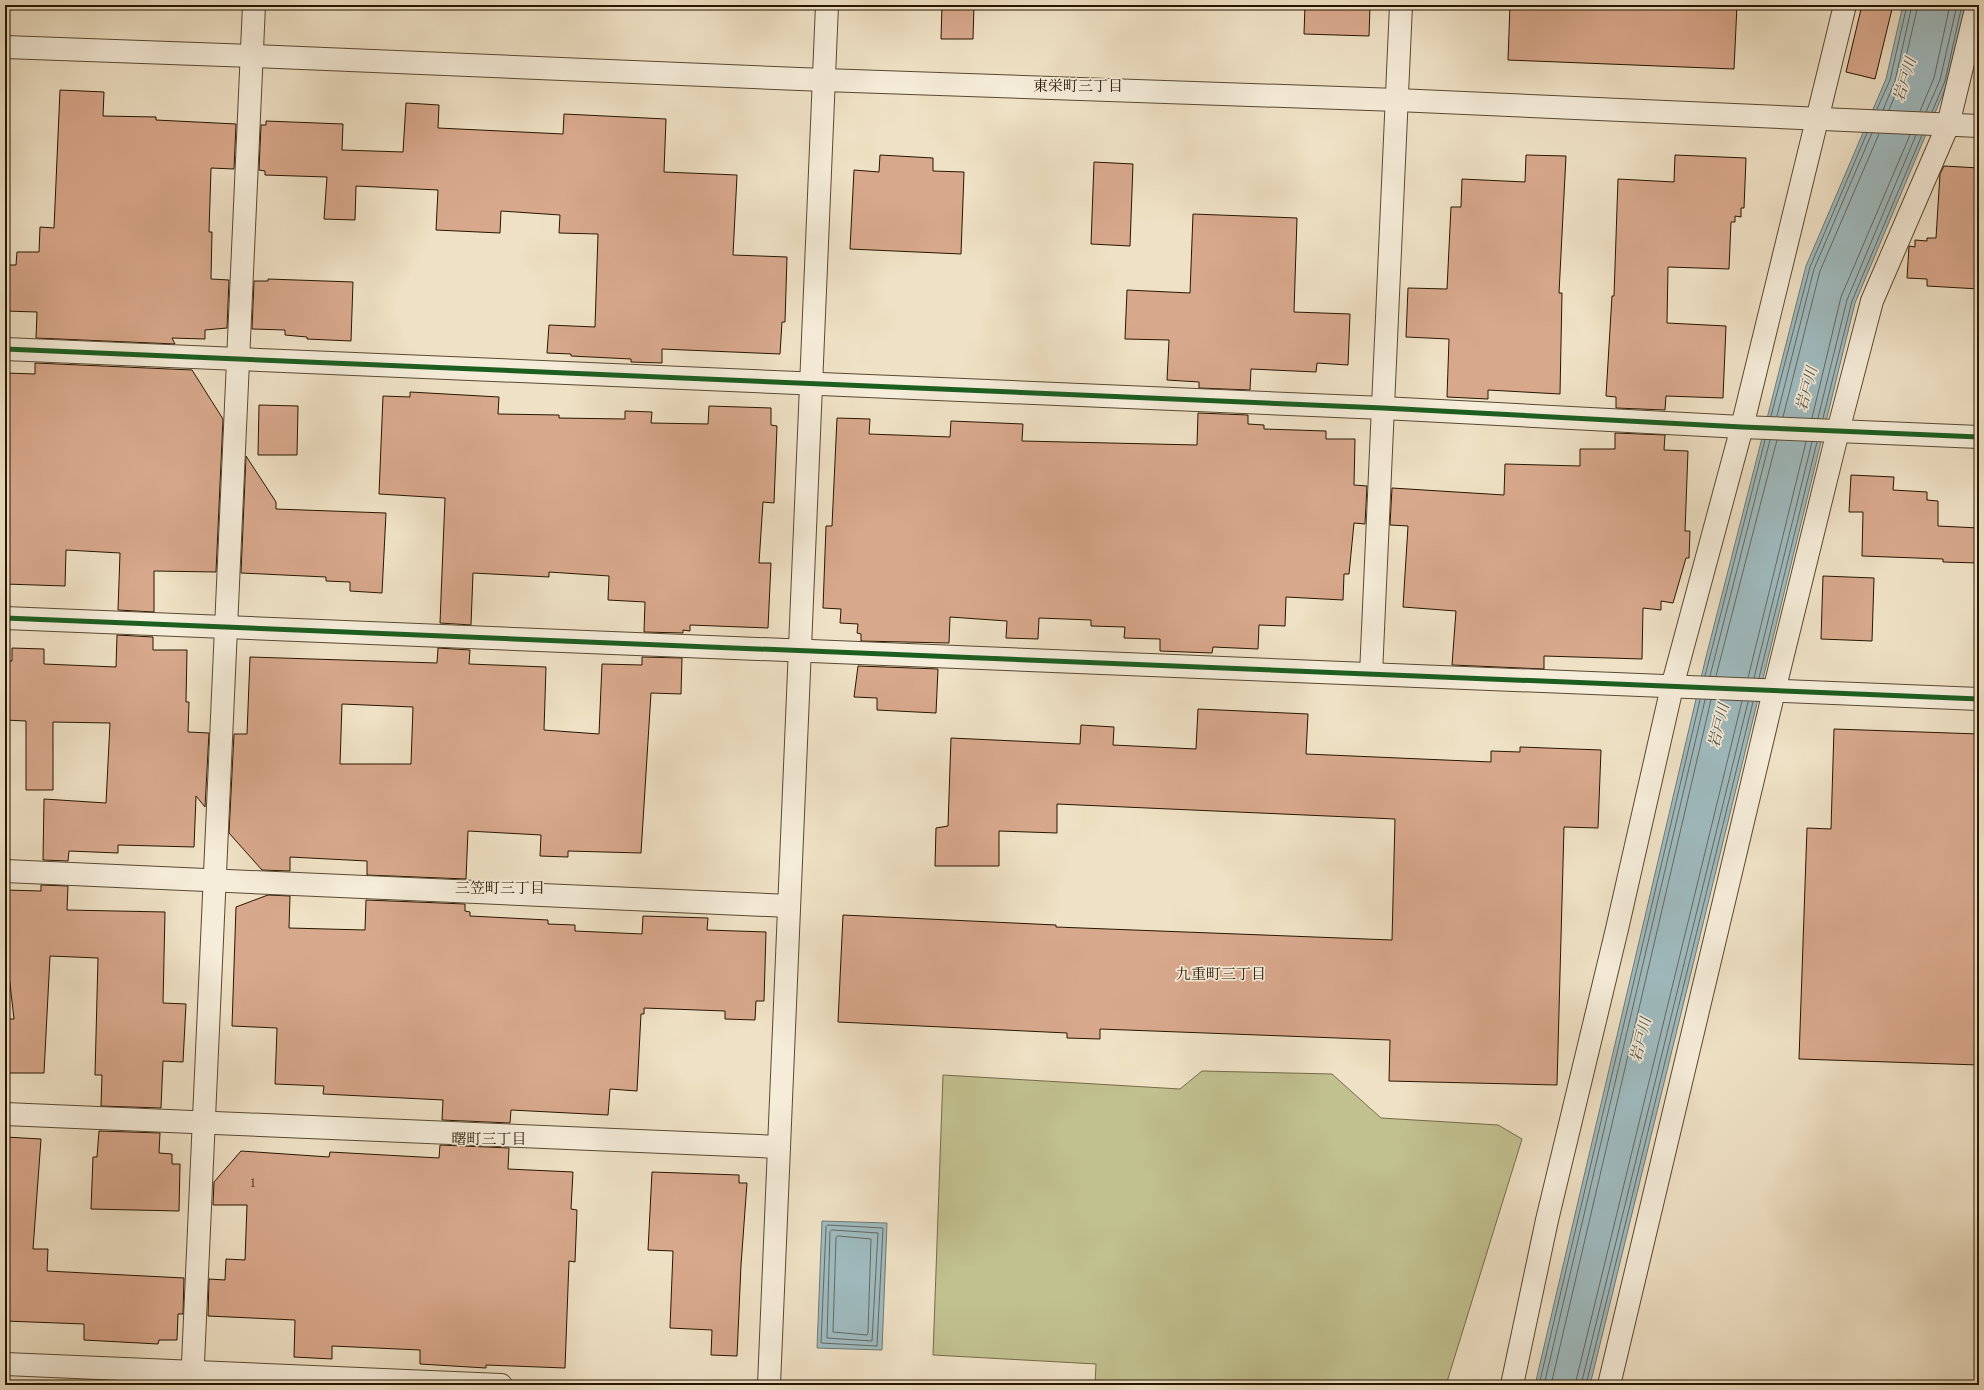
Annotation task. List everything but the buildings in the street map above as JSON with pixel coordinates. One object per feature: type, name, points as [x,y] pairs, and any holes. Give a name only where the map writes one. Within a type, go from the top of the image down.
[{"type":"street","points":[[193,1378],[254,5]]},
{"type":"street","points":[[769,1385],[827,5]]},
{"type":"street","points":[[1371,674],[1401,5]]},
{"type":"street","points":[[1512,1385],[1547,1220],[1619,922],[1672,687],[1749,427],[1846,5]]},
{"type":"street","points":[[1609,1385],[1768,690],[1833,431],[1872,301],[1939,125],[1977,5]]},
{"type":"street","points":[[5,47],[824,80],[1397,100],[1979,126]]},
{"type":"street","points":[[5,349],[1383,408],[1979,437]]},
{"type":"street","points":[[5,618],[1979,699]]},
{"type":"street","points":[[5,871],[789,906]]},
{"type":"street","points":[[5,1114],[779,1147]]},
{"type":"street","points":[[5,1364],[193,1378],[501,1385]]},
{"type":"shaded area","points":[[1202,1071],[1332,1074],[1381,1118],[1498,1125],[1522,1139],[1446,1385],[1095,1385],[1096,1364],[933,1355],[943,1075],[1180,1089]]},
{"type":"water","name":"岩戸川","points":[[1903,5],[1966,5],[1948,82],[1855,303],[1590,1385],[1535,1385],[1705,661],[1806,266],[1886,79]]},
{"type":"water","points":[[822,1221],[887,1223],[882,1350],[817,1348]]},
{"type":"cycle path","points":[[5,349],[1383,408],[1742,427],[1979,437]]},
{"type":"cycle path","points":[[5,618],[1979,699]]},
{"type":"district","name":"東栄町三丁目","points":[[1078,87]]},
{"type":"district","name":"三笠町三丁目","points":[[500,889]]},
{"type":"district","name":"九重町三丁目","points":[[1221,975]]},
{"type":"district","name":"曙町三丁目","points":[[489,1140]]}]
